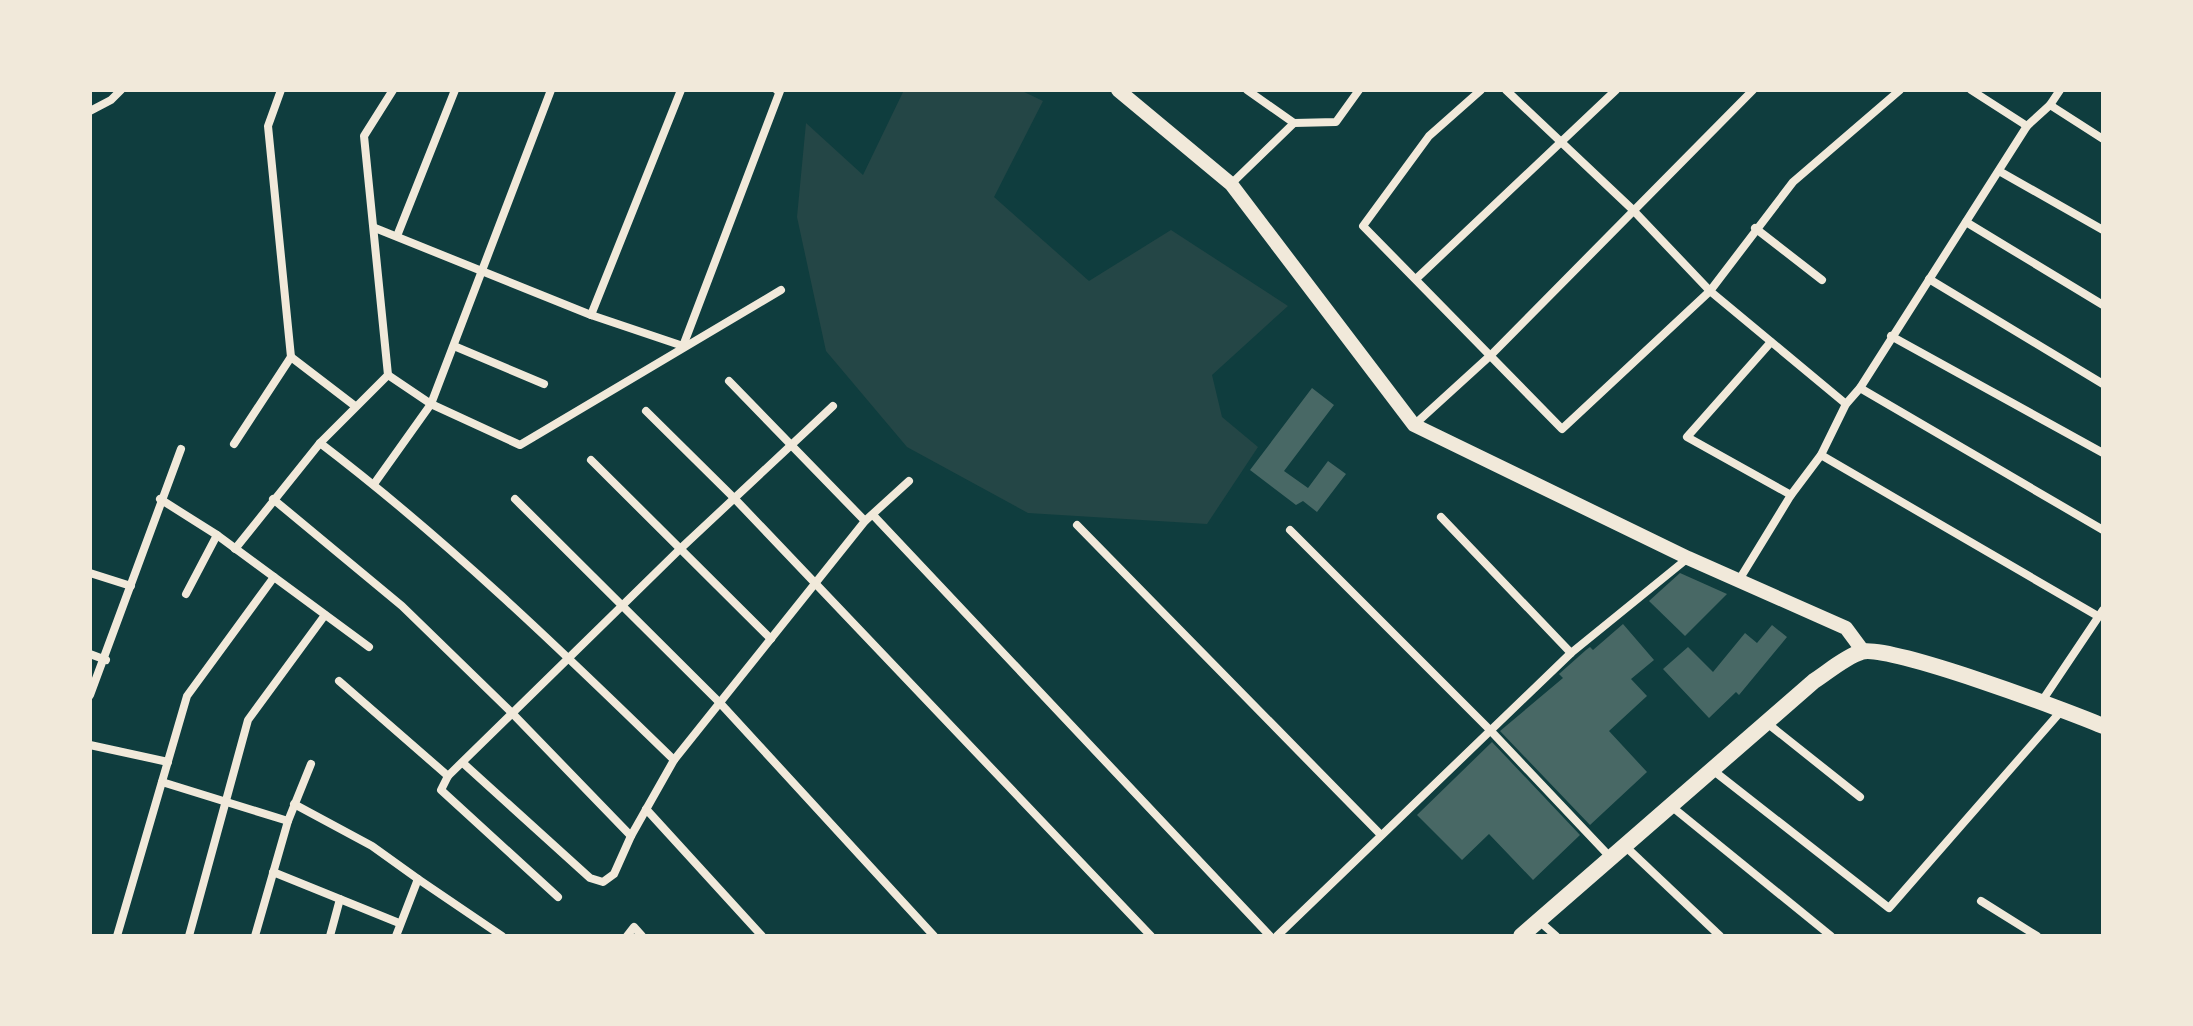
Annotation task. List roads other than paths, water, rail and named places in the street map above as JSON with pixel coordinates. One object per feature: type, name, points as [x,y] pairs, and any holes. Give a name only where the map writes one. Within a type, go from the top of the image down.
[{"type":"main road","points":[[1521,936],[1612,860],[1709,768],[1814,681],[1863,651],[1898,656],[2042,701],[2103,726]]},
{"type":"street","points":[[90,111],[111,100],[121,90]]},
{"type":"street","points":[[234,444],[291,357],[268,126],[281,90]]},
{"type":"street","points":[[388,375],[364,136],[393,90]]},
{"type":"street","points":[[397,236],[455,90]]},
{"type":"street","points":[[374,484],[431,404],[551,90]]},
{"type":"street","points":[[591,315],[681,90]]},
{"type":"street","points":[[683,346],[780,91],[777,90]]},
{"type":"street","points":[[1118,90],[1231,184],[1414,425],[1688,558],[1846,628],[1863,651]]},
{"type":"street","points":[[1247,90],[1294,123],[1336,122],[1359,90]]},
{"type":"street","points":[[1481,90],[1429,136],[1363,226],[1492,354],[1562,429],[1710,291],[1793,182],[1900,90]]},
{"type":"street","points":[[1506,90],[1632,209],[1710,291],[1846,404]]},
{"type":"street","points":[[1416,279],[1616,90]]},
{"type":"street","points":[[1414,425],[1492,354],[1753,90]]},
{"type":"street","points":[[1971,90],[2027,126]]},
{"type":"street","points":[[1739,580],[1791,495],[1821,455],[1846,404],[1860,388],[2027,126],[2050,105],[2060,90]]},
{"type":"street","points":[[2050,105],[2103,139]]},
{"type":"street","points":[[1231,184],[1294,123]]},
{"type":"street","points":[[1999,171],[2103,230]]},
{"type":"street","points":[[1966,222],[2103,305]]},
{"type":"street","points":[[375,228],[591,315],[683,346]]},
{"type":"street","points":[[1755,228],[1822,280]]},
{"type":"street","points":[[1929,279],[2103,384]]},
{"type":"street","points":[[388,375],[431,404],[520,445],[781,290]]},
{"type":"street","points":[[1891,336],[2103,453]]},
{"type":"street","points":[[1771,342],[1687,437],[1791,495]]},
{"type":"street","points":[[454,346],[544,384]]},
{"type":"street","points":[[291,357],[355,406]]},
{"type":"street","points":[[235,549],[320,443],[388,375]]},
{"type":"street","points":[[729,381],[789,445],[869,518],[1270,936]]},
{"type":"street","points":[[1860,388],[2103,530]]},
{"type":"street","points":[[558,897],[441,790],[448,776],[679,550],[833,406]]},
{"type":"street","points":[[646,411],[816,583],[1151,936]]},
{"type":"street","points":[[320,443],[374,484],[568,657],[674,760]]},
{"type":"street","points":[[90,695],[106,660],[160,499],[181,449]]},
{"type":"street","points":[[1821,455],[2100,613],[2042,701]]},
{"type":"street","points":[[591,460],[771,639]]},
{"type":"street","points":[[463,763],[590,878],[603,882],[614,874],[631,836],[674,760],[869,518],[909,481]]},
{"type":"street","points":[[160,499],[217,535],[369,647]]},
{"type":"street","points":[[273,499],[402,606],[512,713],[631,836]]},
{"type":"street","points":[[515,499],[720,703],[934,936]]},
{"type":"street","points":[[1441,517],[1571,653]]},
{"type":"street","points":[[1077,525],[1381,835]]},
{"type":"street","points":[[1290,530],[1489,729],[1612,860]]},
{"type":"street","points":[[186,594],[217,535]]},
{"type":"street","points":[[1277,936],[1571,653],[1688,558]]},
{"type":"street","points":[[90,573],[131,586]]},
{"type":"street","points":[[117,936],[187,696],[274,577]]},
{"type":"street","points":[[189,936],[248,720],[325,615]]},
{"type":"street","points":[[90,654],[106,660]]},
{"type":"street","points":[[339,681],[448,776]]},
{"type":"street","points":[[1709,768],[1889,908],[2063,709]]},
{"type":"street","points":[[1767,722],[1860,797]]},
{"type":"street","points":[[90,745],[168,762]]},
{"type":"street","points":[[255,936],[288,821],[311,764]]},
{"type":"street","points":[[162,782],[288,821]]},
{"type":"street","points":[[294,804],[372,846],[502,936]]},
{"type":"street","points":[[1671,806],[1831,936]]},
{"type":"street","points":[[646,809],[762,936]]},
{"type":"street","points":[[1625,846],[1720,936]]},
{"type":"street","points":[[273,872],[399,923]]},
{"type":"street","points":[[396,936],[418,879]]},
{"type":"street","points":[[330,936],[340,899]]},
{"type":"street","points":[[1981,901],[2037,936]]},
{"type":"street","points":[[1538,920],[1556,936]]},
{"type":"street","points":[[627,936],[634,927],[642,936]]}]
